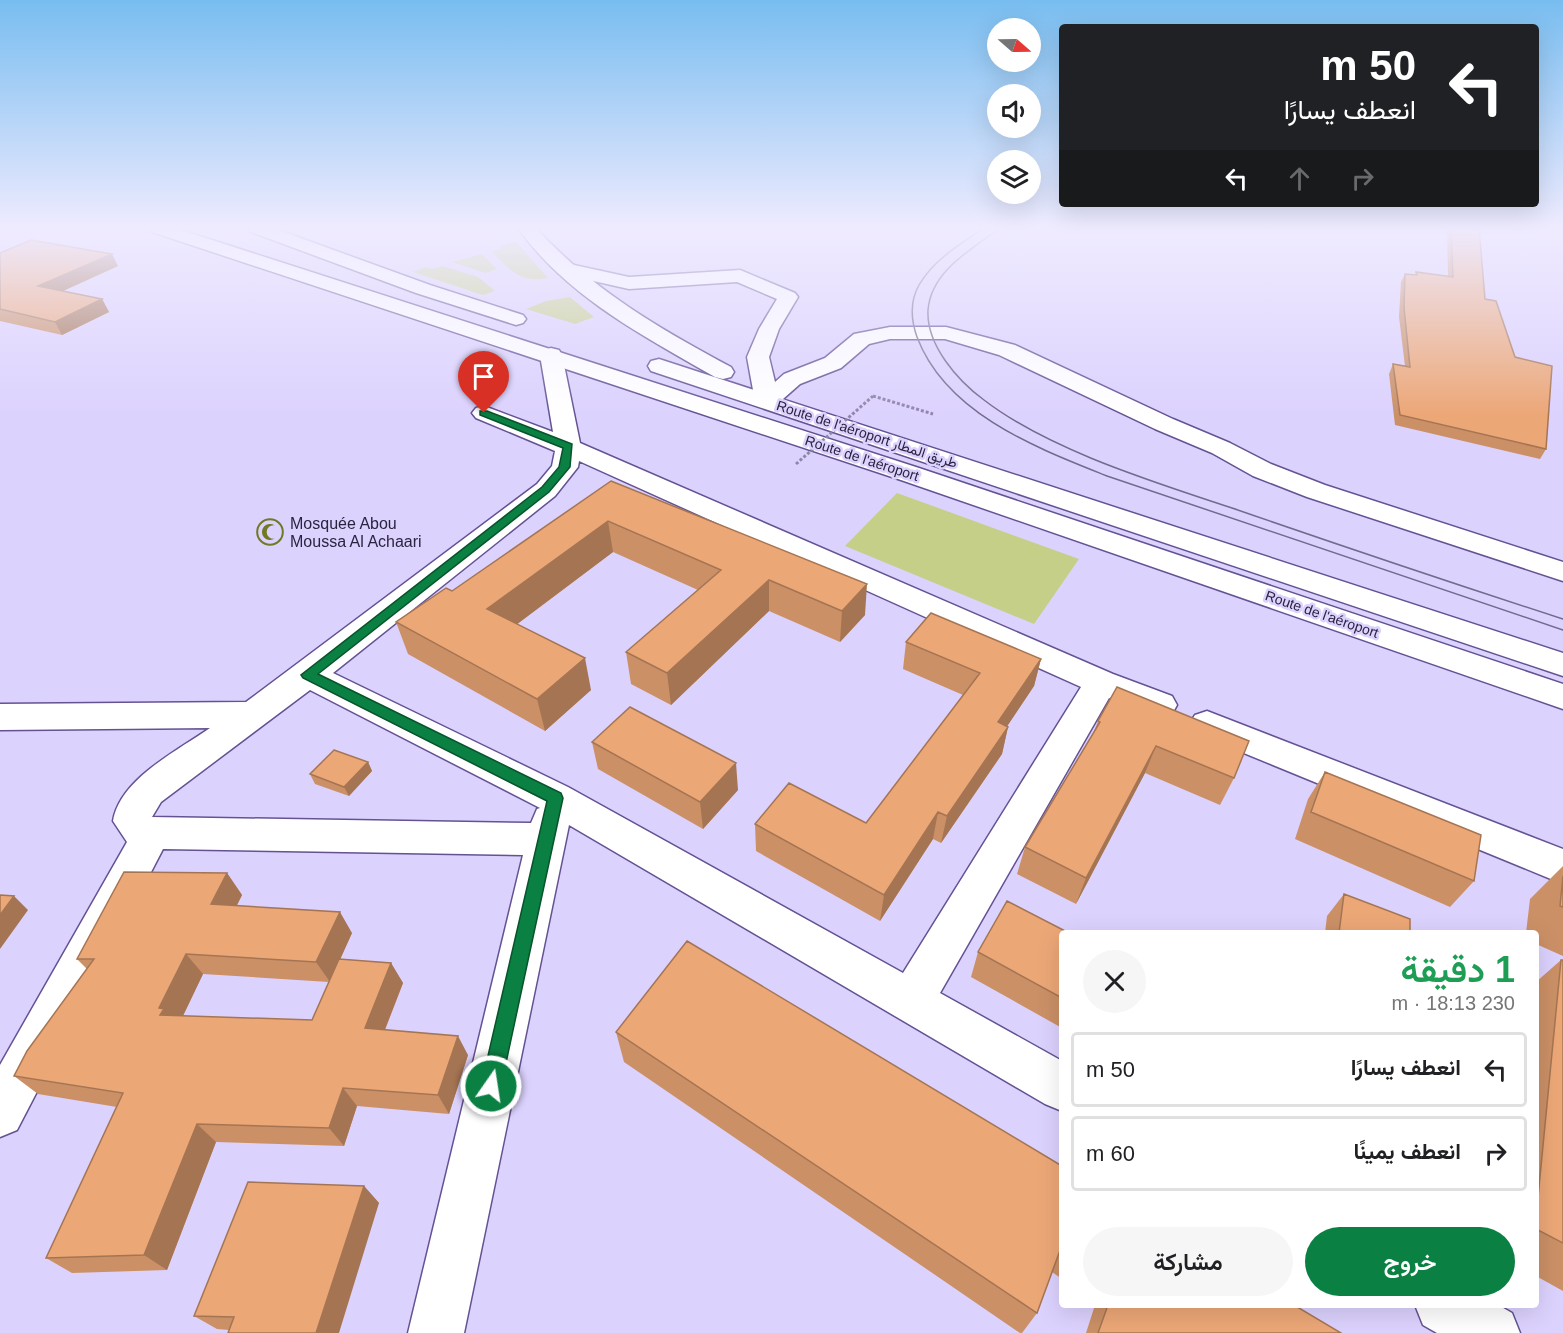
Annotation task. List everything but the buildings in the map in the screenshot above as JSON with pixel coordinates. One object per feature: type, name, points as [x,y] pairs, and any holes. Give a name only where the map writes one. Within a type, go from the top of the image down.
[{"type":"main road","name":"Route de l'aéroport","points":[[355,290],[921,477],[1563,697]]},
{"type":"main road","points":[[427,290],[533,325]]},
{"type":"main road","name":"Route de l'aéroport طريق المطار","points":[[592,290],[615,309],[661,338],[748,385],[767,401],[1079,505]]},
{"type":"main road","points":[[767,401],[758,357],[769,329],[788,297],[772,290]]},
{"type":"main road","points":[[767,401],[792,379],[833,363],[862,339],[890,333],[946,333],[1007,350],[1164,424],[1221,448],[1262,470],[1316,491],[1563,572]]},
{"type":"main road","points":[[551,354],[568,447],[565,467],[546,490],[308,675],[142,797],[134,809],[132,821],[139,830],[152,833],[551,819]]},
{"type":"main road","points":[[644,362],[767,401]]},
{"type":"main road","points":[[484,413],[568,447],[1101,681],[1563,867]]},
{"type":"main road","name":"Route de l'aéroport","points":[[1079,505],[1563,665]]},
{"type":"main road","points":[[308,675],[551,819],[911,1001],[1059,1085]]},
{"type":"main road","points":[[911,1001],[1101,681]]},
{"type":"main road","points":[[0,717],[253,715]]},
{"type":"main road","points":[[436,1333],[551,819]]},
{"type":"main road","points":[[0,1113],[152,833]]},
{"type":"main road","points":[[1448,1308],[1492,1333]]},
{"type":"path","points":[[796,464],[873,396],[933,414]]},
{"type":"green space","points":[[468,290],[495,291],[483,295]]},
{"type":"green space","points":[[570,297],[594,317],[575,324],[526,309],[546,301]]},
{"type":"green space","points":[[897,493],[1079,559],[1034,624],[845,546]]},
{"type":"tram line","points":[[916,290],[913,304],[915,331],[931,364],[949,387],[971,407],[1024,440],[1107,476],[1563,630]]},
{"type":"tram line","points":[[934,290],[928,310],[929,323],[932,336],[945,361],[964,383],[984,400],[1039,434],[1136,476],[1563,619]]},
{"type":"place","name":"Mosquée Abou Moussa Al Achaari","points":[[270,532]]},
{"type":"route","points":[[484,413],[568,447],[565,467],[546,490],[308,675],[555,798],[491,1086]]}]
